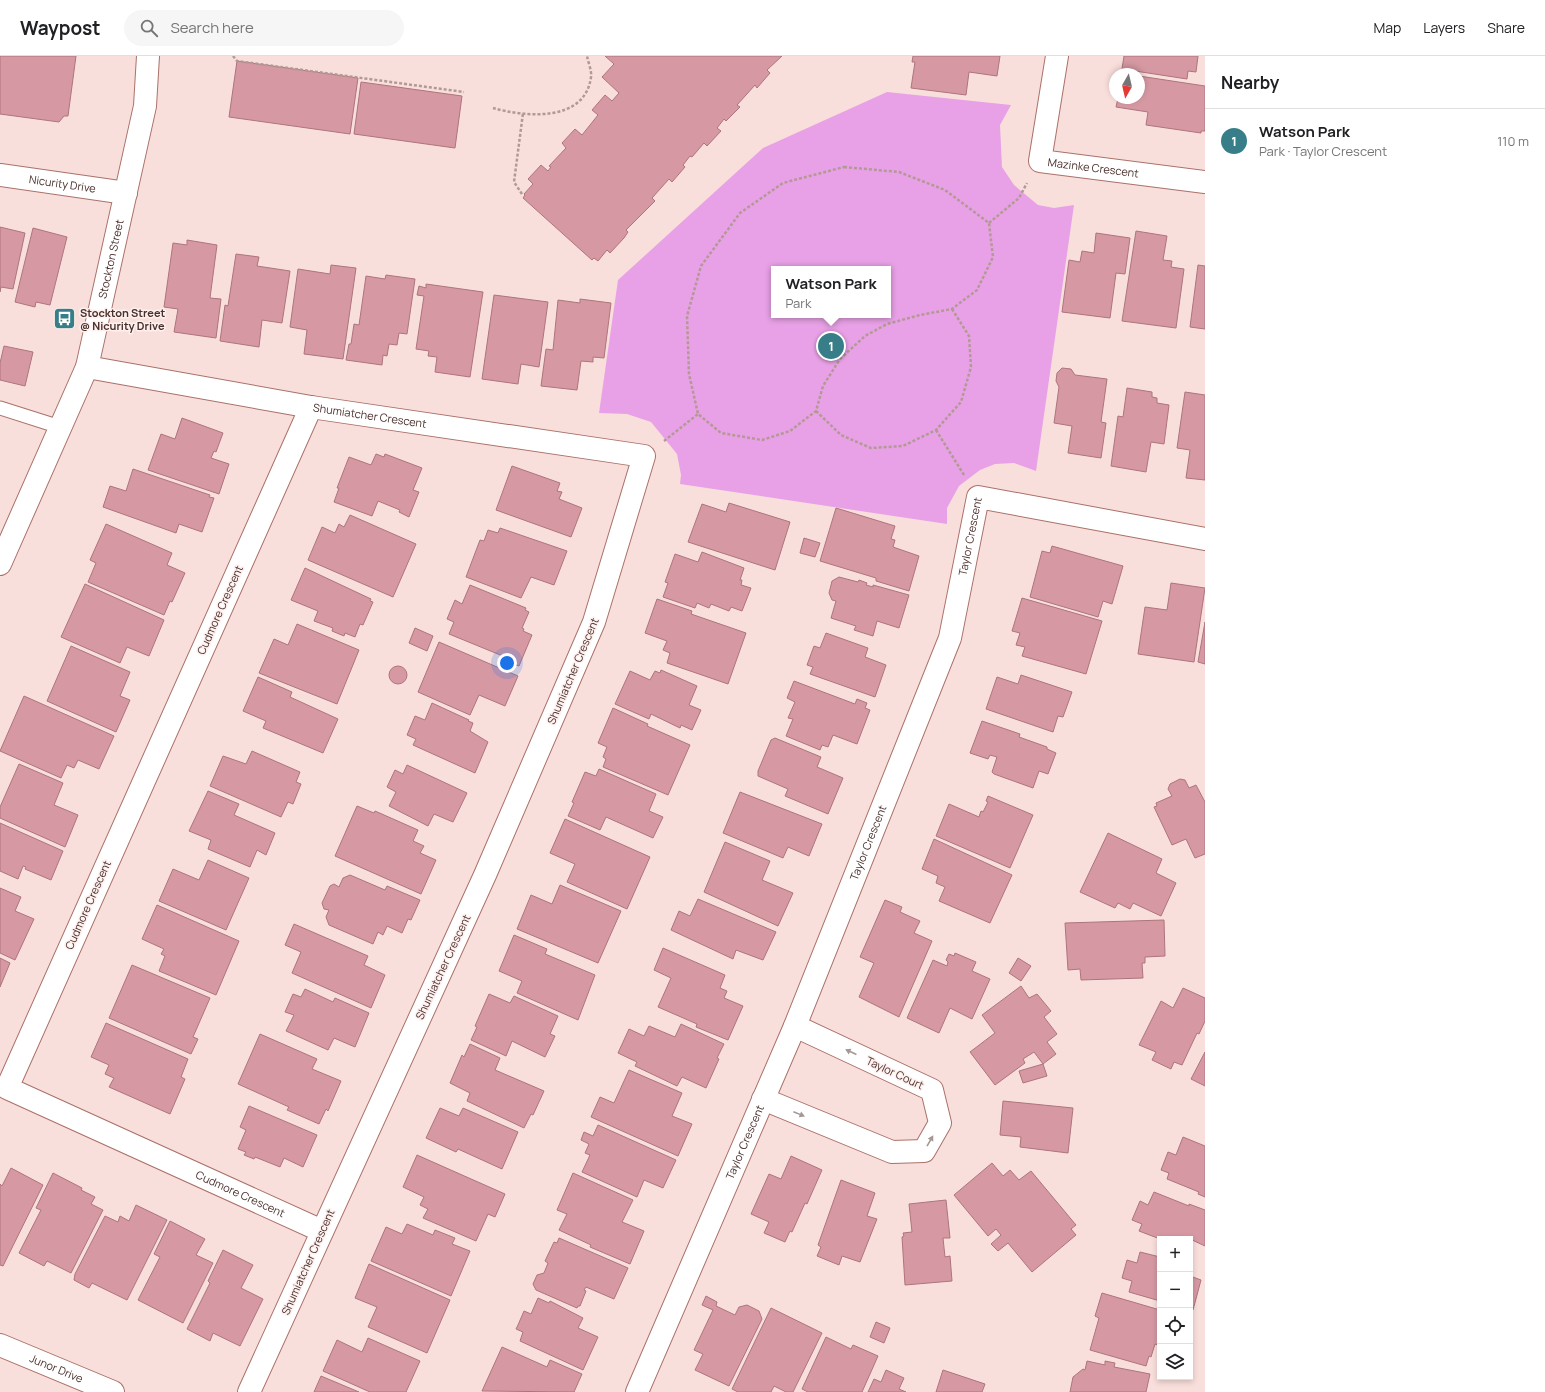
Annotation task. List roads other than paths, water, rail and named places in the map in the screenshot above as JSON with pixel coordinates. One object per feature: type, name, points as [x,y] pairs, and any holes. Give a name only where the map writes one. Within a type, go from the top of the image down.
[{"type":"street","name":"Stockton Street","points":[[0,564],[87,367],[145,106],[148,56]]},
{"type":"street","name":"Mazinke Crescent","points":[[1057,56],[1040,161],[1205,182]]},
{"type":"street","name":"Nicurity Drive","points":[[0,175],[126,192]]},
{"type":"street","name":"Shumiatcher Crescent","points":[[87,367],[311,407],[644,456],[594,622],[485,875],[249,1392]]},
{"type":"street","name":"Cudmore Crescent","points":[[311,407],[7,1088],[322,1231]]},
{"type":"street","name":"Taylor Crescent","points":[[637,1392],[795,1026],[950,638],[978,496],[1205,539]]},
{"type":"street","name":"Taylor Court","points":[[763,1099],[892,1152],[924,1151],[940,1123],[932,1090],[795,1026]]},
{"type":"street","name":"Junor Drive","points":[[0,1345],[113,1392]]},
{"type":"lane","points":[[0,408],[60,427]]},
{"type":"place","name":"Stockton Street @ Nicurity Drive","points":[[65,319]]},
{"type":"place","name":"Watson Park","points":[[831,346]]}]
